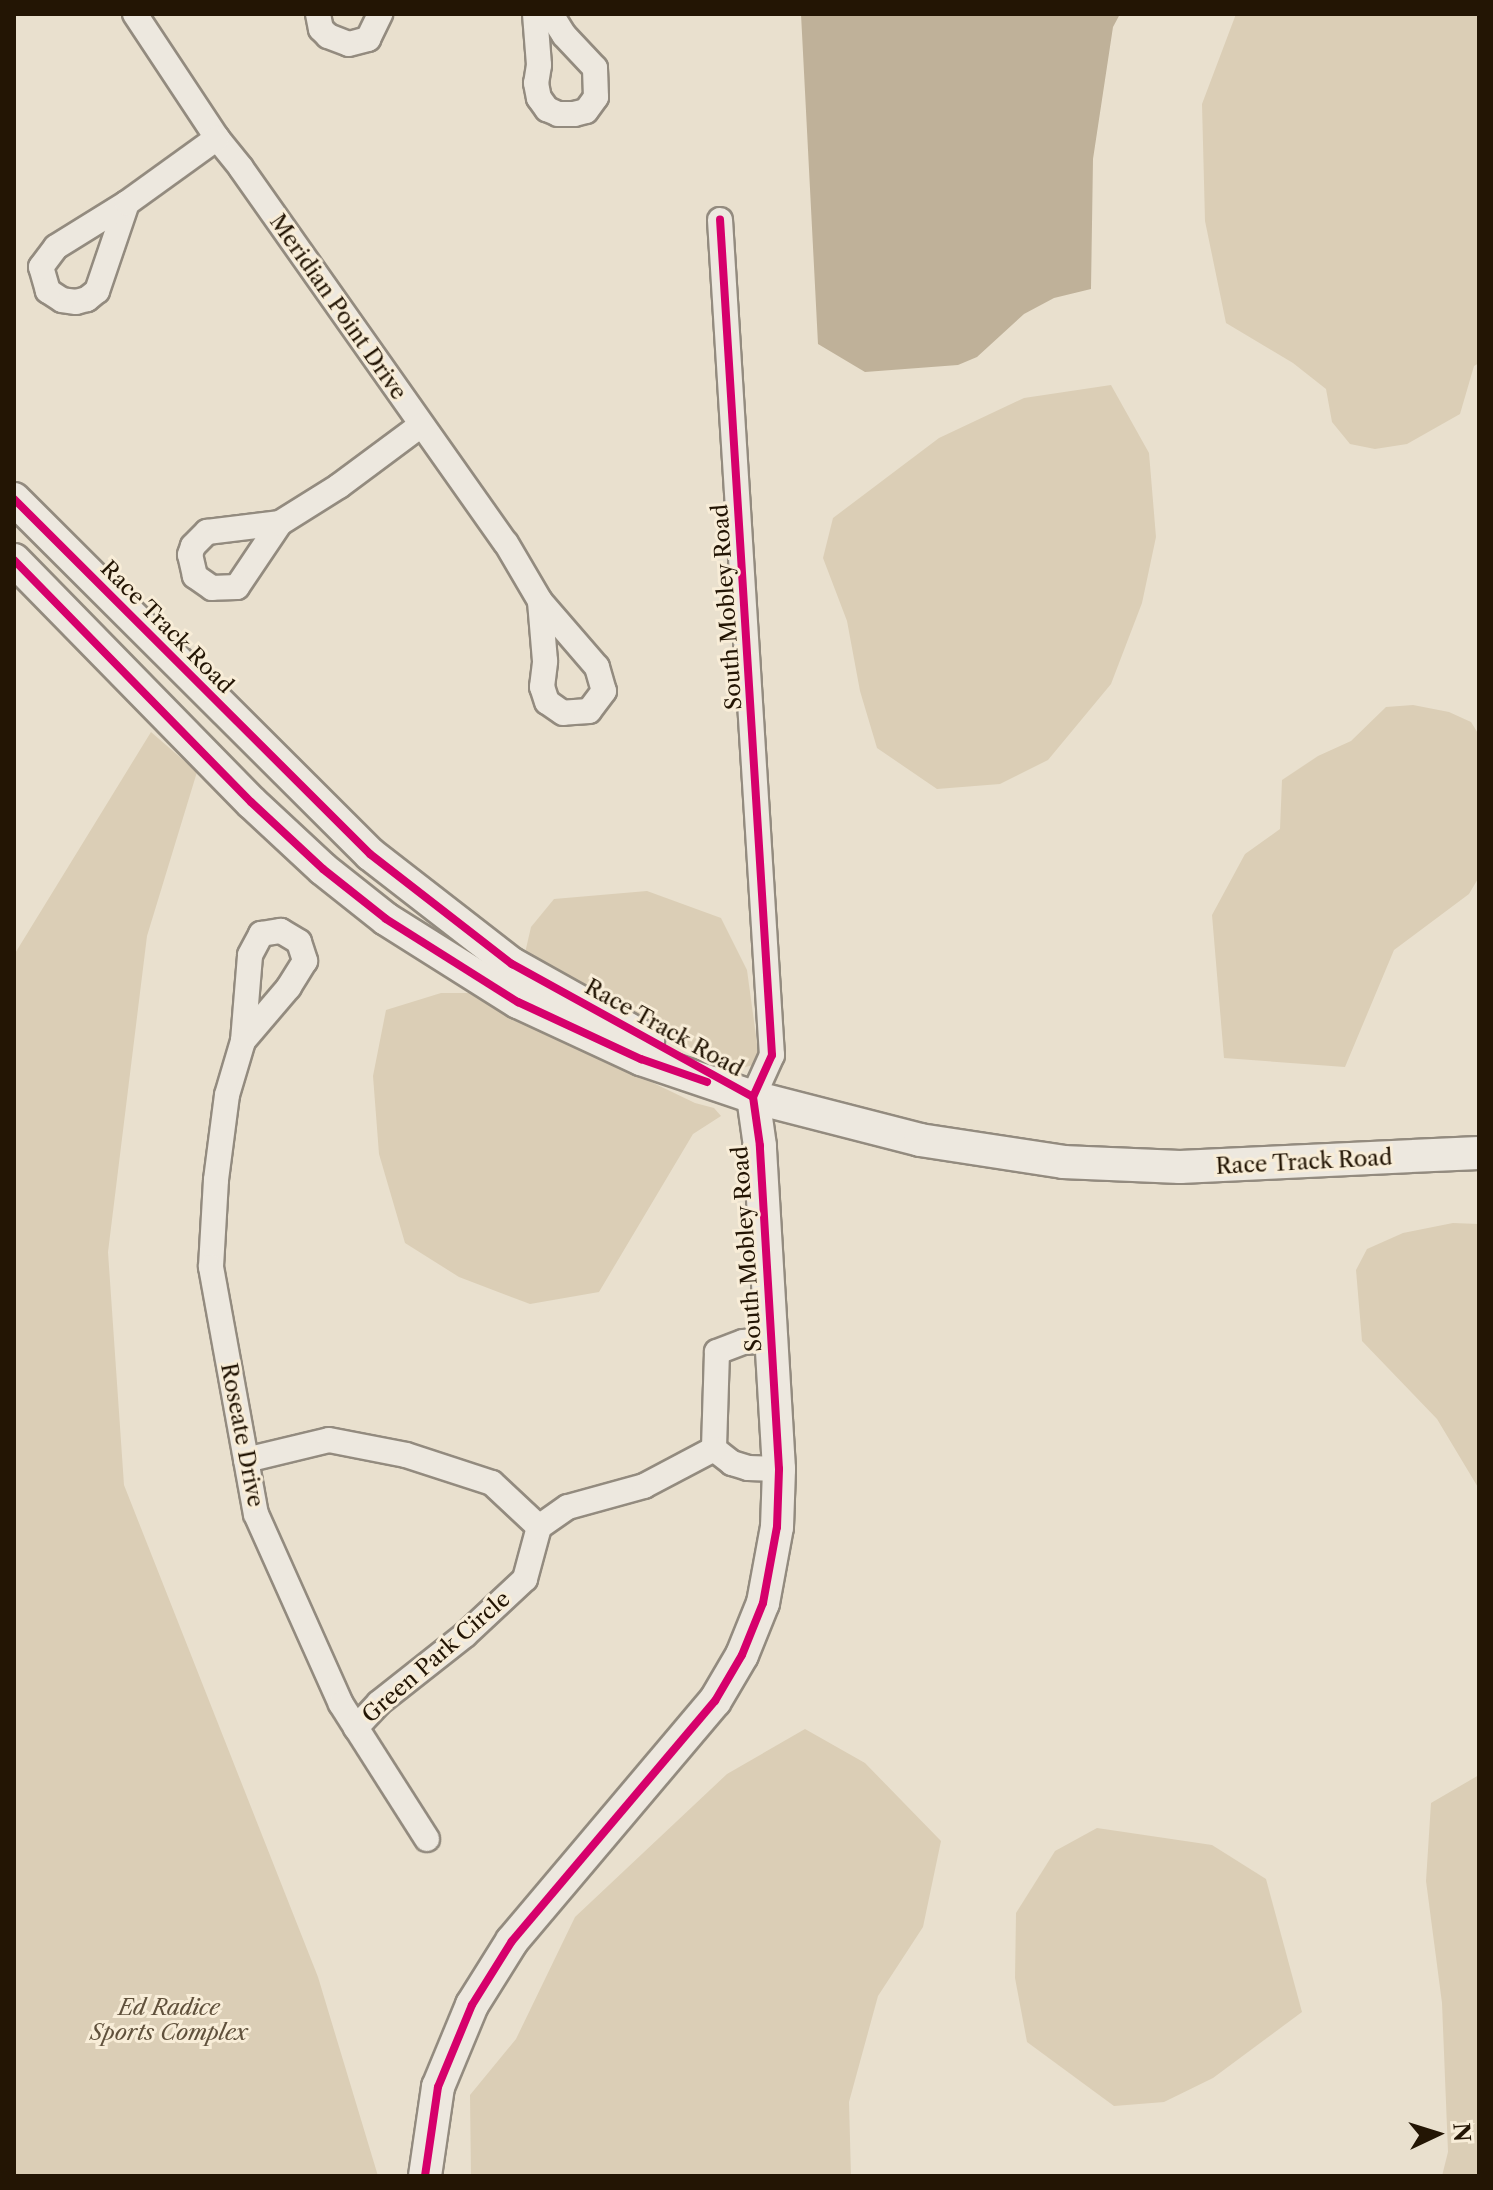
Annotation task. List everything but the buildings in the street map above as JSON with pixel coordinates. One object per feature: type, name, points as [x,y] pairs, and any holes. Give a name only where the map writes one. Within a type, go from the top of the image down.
[{"type":"main road","name":"Race Track Road","points":[[14,499],[370,854],[512,964],[753,1097]]},
{"type":"main road","points":[[14,522],[61,546]]},
{"type":"main road","name":"Race Track Road","points":[[14,560],[251,802],[323,869],[425,944],[518,1002],[641,1059],[753,1097],[920,1140],[1063,1162],[1180,1167],[1479,1153]]},
{"type":"main road","points":[[182,729],[210,696]]},
{"type":"main road","name":"South Mobley Road","points":[[425,2176],[438,2087],[472,2005],[512,1941],[715,1701],[742,1655],[763,1603],[777,1527],[779,1469],[760,1146],[753,1097]]},
{"type":"street","name":"Meridian Point Drive","points":[[135,14],[217,138],[506,543],[540,601]]},
{"type":"street","points":[[318,14],[321,29],[328,36],[349,44],[368,39],[380,14]]},
{"type":"street","points":[[535,14],[539,98],[547,109],[558,114],[586,111],[596,97],[595,68],[564,35],[551,14]]},
{"type":"street","points":[[127,203],[217,138]]},
{"type":"street","name":"South Mobley Road","points":[[720,220],[772,1055],[753,1097]]},
{"type":"street","points":[[280,523],[339,486],[421,425]]},
{"type":"street","name":"Roseate Drive","points":[[243,1041],[227,1095],[211,1267],[256,1514],[341,1704],[427,1839]]},
{"type":"street","points":[[714,1449],[717,1352],[743,1342],[771,1340]]},
{"type":"street","points":[[246,1460],[329,1440],[406,1455],[492,1483],[539,1527],[568,1507],[644,1486],[714,1449]]},
{"type":"street","points":[[714,1449],[732,1463],[748,1468],[779,1469]]},
{"type":"street","name":"Green Park Circle","points":[[356,1728],[379,1703],[465,1635],[525,1579],[539,1527]]},
{"type":"green space","points":[[1236,14],[1479,14],[1479,363],[1474,366],[1460,414],[1407,444],[1375,449],[1350,444],[1332,422],[1326,389],[1293,363],[1226,323],[1205,221],[1202,104]]},
{"type":"green space","points":[[1111,385],[1149,453],[1156,537],[1142,603],[1111,684],[1048,760],[1000,784],[937,789],[877,748],[860,691],[847,621],[823,558],[833,518],[939,438],[1024,398]]},
{"type":"green space","points":[[1413,705],[1449,712],[1471,722],[1479,735],[1479,877],[1469,894],[1394,950],[1345,1067],[1224,1058],[1212,915],[1245,854],[1280,829],[1282,780],[1318,756],[1351,741],[1386,707]]},
{"type":"green space","name":"Ed Radice Sports Complex","points":[[151,732],[197,772],[147,936],[108,1252],[124,1485],[318,1977],[378,2176],[14,2176],[14,955]]},
{"type":"green space","points":[[647,891],[721,918],[747,970],[759,1058],[756,1064],[739,1069],[704,1056],[656,1032],[525,953],[531,927],[554,899]]},
{"type":"green space","points":[[441,993],[477,993],[537,1027],[695,1103],[714,1108],[721,1116],[693,1134],[599,1292],[530,1304],[459,1277],[405,1243],[379,1154],[373,1076],[386,1010]]},
{"type":"green space","points":[[1453,1223],[1479,1224],[1479,1489],[1437,1419],[1362,1341],[1356,1270],[1367,1249],[1403,1233]]},
{"type":"green space","points":[[805,1729],[865,1763],[941,1841],[923,1927],[878,1996],[849,2102],[851,2176],[471,2176],[470,2095],[516,2039],[575,1917],[727,1774]]},
{"type":"green space","points":[[1479,1775],[1479,2176],[1442,2176],[1448,2152],[1442,2003],[1426,1881],[1431,1803]]},
{"type":"green space","points":[[1097,1828],[1212,1845],[1266,1879],[1302,2012],[1213,2078],[1164,2102],[1114,2106],[1027,2042],[1015,1978],[1016,1913],[1055,1851]]},
{"type":"shaded area","points":[[801,14],[1120,14],[1113,27],[1093,159],[1091,289],[1054,298],[1024,314],[977,357],[958,365],[865,372],[818,344]]},
{"type":"cycle path","points":[[425,2176],[438,2087],[472,2005],[512,1941],[715,1701],[742,1655],[763,1603],[777,1527],[779,1469],[760,1146],[753,1097],[772,1055],[720,220]]},
{"type":"cycle path","points":[[14,499],[370,854],[512,964],[753,1097]]},
{"type":"cycle path","points":[[14,560],[251,802],[323,869],[386,919],[518,1002],[641,1059],[707,1082]]}]
